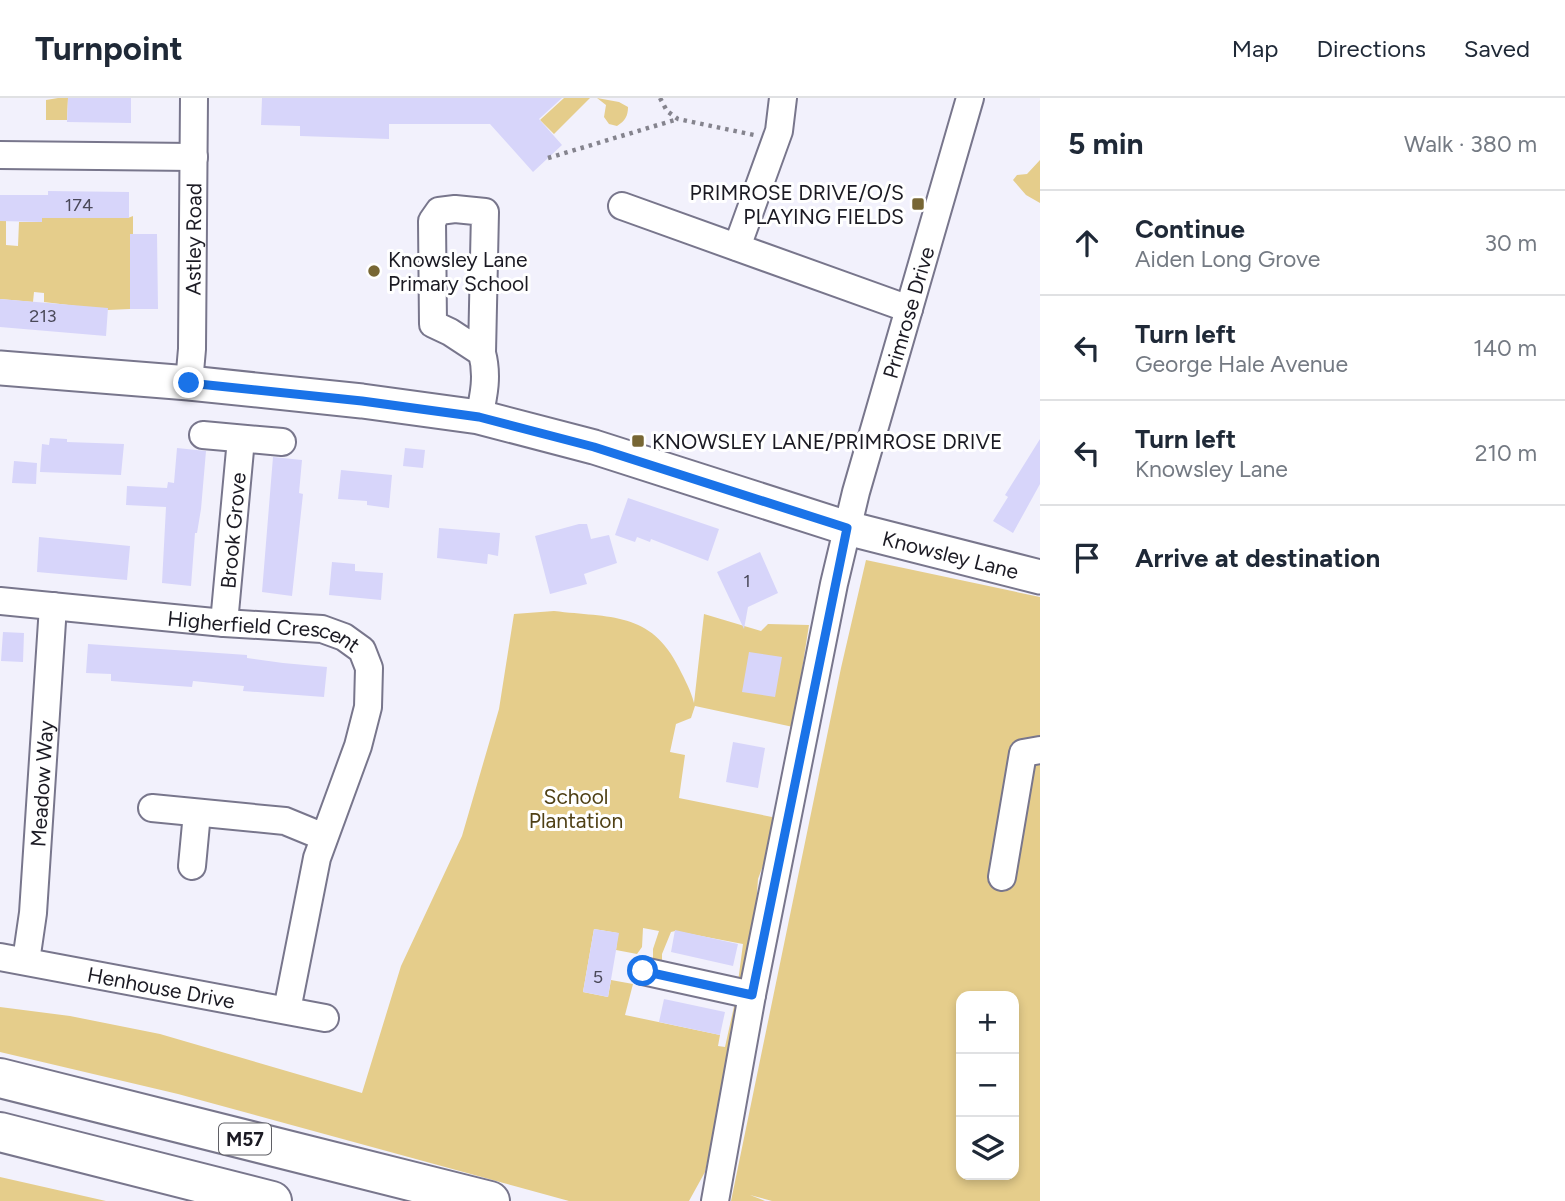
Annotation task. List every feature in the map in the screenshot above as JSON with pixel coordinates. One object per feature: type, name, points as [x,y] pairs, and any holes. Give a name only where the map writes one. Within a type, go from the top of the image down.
[{"type":"highway","name":"M57","points":[[0,1078],[490,1201]]},
{"type":"highway","points":[[0,1132],[272,1201]]},
{"type":"main road","name":"Knowsley Lane","points":[[0,368],[189,383],[362,401],[479,417],[594,447],[847,528],[1040,577]]},
{"type":"street","name":"Astley Road","points":[[189,383],[192,349],[194,98]]},
{"type":"street","points":[[737,247],[776,139],[783,98]]},
{"type":"street","name":"Primrose Drive","points":[[715,1201],[752,995],[847,528],[970,98]]},
{"type":"street","points":[[0,155],[194,157]]},
{"type":"street","points":[[622,206],[909,309]]},
{"type":"street","points":[[479,417],[485,389],[482,353],[485,212],[455,209],[439,212],[432,220],[433,324],[482,353]]},
{"type":"street","points":[[204,435],[282,442]]},
{"type":"street","name":"Brook Grove","points":[[224,623],[241,439]]},
{"type":"street","name":"Higherfield Crescent","points":[[0,601],[333,632],[362,650],[369,668],[370,691],[364,725],[317,858],[287,1010]]},
{"type":"street","name":"Meadow Way","points":[[26,961],[33,913],[53,606]]},
{"type":"street","points":[[1002,877],[1023,753],[1040,750]]},
{"type":"street","points":[[152,808],[285,821],[324,836]]},
{"type":"street","points":[[192,866],[197,813]]},
{"type":"street","name":"Henhouse Drive","points":[[0,957],[325,1018]]},
{"type":"street","points":[[643,971],[752,995]]},
{"type":"path","points":[[660,98],[667,111],[678,119],[776,139]]},
{"type":"path","points":[[548,158],[678,119]]},
{"type":"green space","points":[[68,98],[67,120],[46,120],[46,100]]},
{"type":"green space","points":[[564,98],[590,98],[554,134],[540,120]]},
{"type":"green space","points":[[597,98],[619,102],[628,107],[627,116],[617,126],[609,124],[604,117],[606,105]]},
{"type":"green space","points":[[1040,160],[1040,203],[1026,195],[1013,180],[1017,175],[1027,174]]},
{"type":"green space","points":[[42,197],[48,218],[133,216],[133,239],[130,239],[130,309],[108,310],[44,302],[44,293],[34,292],[33,302],[0,299],[0,221],[6,221],[6,245],[18,246],[19,222],[42,222]]},
{"type":"green space","points":[[866,560],[1040,597],[1040,1201],[772,1201],[750,1195],[765,1201],[731,1201],[841,668]]},
{"type":"green space","name":"School Plantation","points":[[554,611],[611,617],[642,627],[656,636],[668,649],[679,668],[694,703],[704,614],[761,631],[768,624],[809,625],[793,727],[695,706],[691,718],[676,724],[670,752],[685,755],[679,798],[772,817],[775,833],[758,879],[756,907],[741,983],[738,982],[743,944],[675,931],[671,932],[662,960],[653,959],[659,931],[643,928],[642,947],[637,954],[616,950],[618,933],[594,929],[583,992],[608,997],[611,980],[633,984],[625,1015],[720,1035],[718,1046],[725,1047],[735,1002],[739,1002],[705,1172],[689,1201],[569,1201],[178,1094],[0,1052],[0,1007],[70,1016],[160,1034],[362,1093],[401,966],[462,836],[499,709],[514,614]]},
{"type":"green space","points":[[0,1177],[106,1201],[0,1201]]},
{"type":"building","points":[[68,98],[131,98],[131,123],[67,122]]},
{"type":"building","points":[[262,98],[562,98],[539,119],[562,145],[533,172],[490,124],[389,124],[389,139],[300,136],[300,126],[261,125]]},
{"type":"building","points":[[48,191],[129,192],[129,218],[0,221],[0,195],[48,195]]},
{"type":"building","points":[[130,234],[157,234],[158,309],[130,309]]},
{"type":"building","points":[[0,299],[108,308],[106,336],[0,327]]},
{"type":"building","points":[[50,438],[67,439],[67,442],[124,444],[121,475],[40,472],[42,444],[49,445]]},
{"type":"building","points":[[1040,439],[1040,484],[1013,533],[993,521],[1008,497],[1005,495]]},
{"type":"building","points":[[177,448],[206,451],[191,586],[162,583],[166,507],[126,505],[127,486],[167,488],[168,482],[174,483]]},
{"type":"building","points":[[405,448],[425,450],[423,468],[403,466]]},
{"type":"building","points":[[273,457],[302,460],[299,493],[303,494],[292,596],[262,592]]},
{"type":"building","points":[[14,461],[37,463],[36,484],[12,483]]},
{"type":"building","points":[[341,470],[392,475],[389,508],[367,505],[367,501],[338,499]]},
{"type":"building","points":[[628,498],[719,529],[708,561],[651,539],[650,542],[637,537],[635,542],[615,535]]},
{"type":"building","points":[[587,524],[591,539],[609,535],[617,563],[584,574],[587,584],[550,594],[535,536]]},
{"type":"building","points":[[439,528],[500,533],[498,556],[488,554],[487,564],[437,558]]},
{"type":"building","points":[[39,537],[130,546],[127,580],[37,572]]},
{"type":"building","points":[[760,552],[778,593],[748,607],[744,629],[717,572]]},
{"type":"building","points":[[332,562],[355,564],[355,571],[383,573],[381,600],[329,595]]},
{"type":"building","points":[[3,632],[24,633],[23,662],[1,661]]},
{"type":"building","points":[[88,644],[247,655],[247,658],[327,667],[324,697],[243,691],[244,686],[193,681],[192,687],[111,681],[111,674],[86,673]]},
{"type":"building","points":[[749,652],[782,657],[775,697],[742,692]]},
{"type":"building","points":[[733,742],[765,748],[758,788],[726,782]]},
{"type":"building","points":[[594,929],[619,933],[608,997],[583,992]]},
{"type":"building","points":[[675,930],[738,944],[733,966],[671,952]]},
{"type":"building","points":[[664,999],[725,1012],[720,1035],[659,1022]]},
{"type":"place","name":"PRIMROSE DRIVE/O/S PLAYING FIELDS","points":[[918,204]]},
{"type":"place","name":"Knowsley Lane Primary School","points":[[374,271]]},
{"type":"place","name":"KNOWSLEY LANE/PRIMROSE DRIVE","points":[[638,441]]},
{"type":"route","points":[[189,383],[362,401],[479,417],[549,433],[847,528],[752,995],[643,971]]}]
